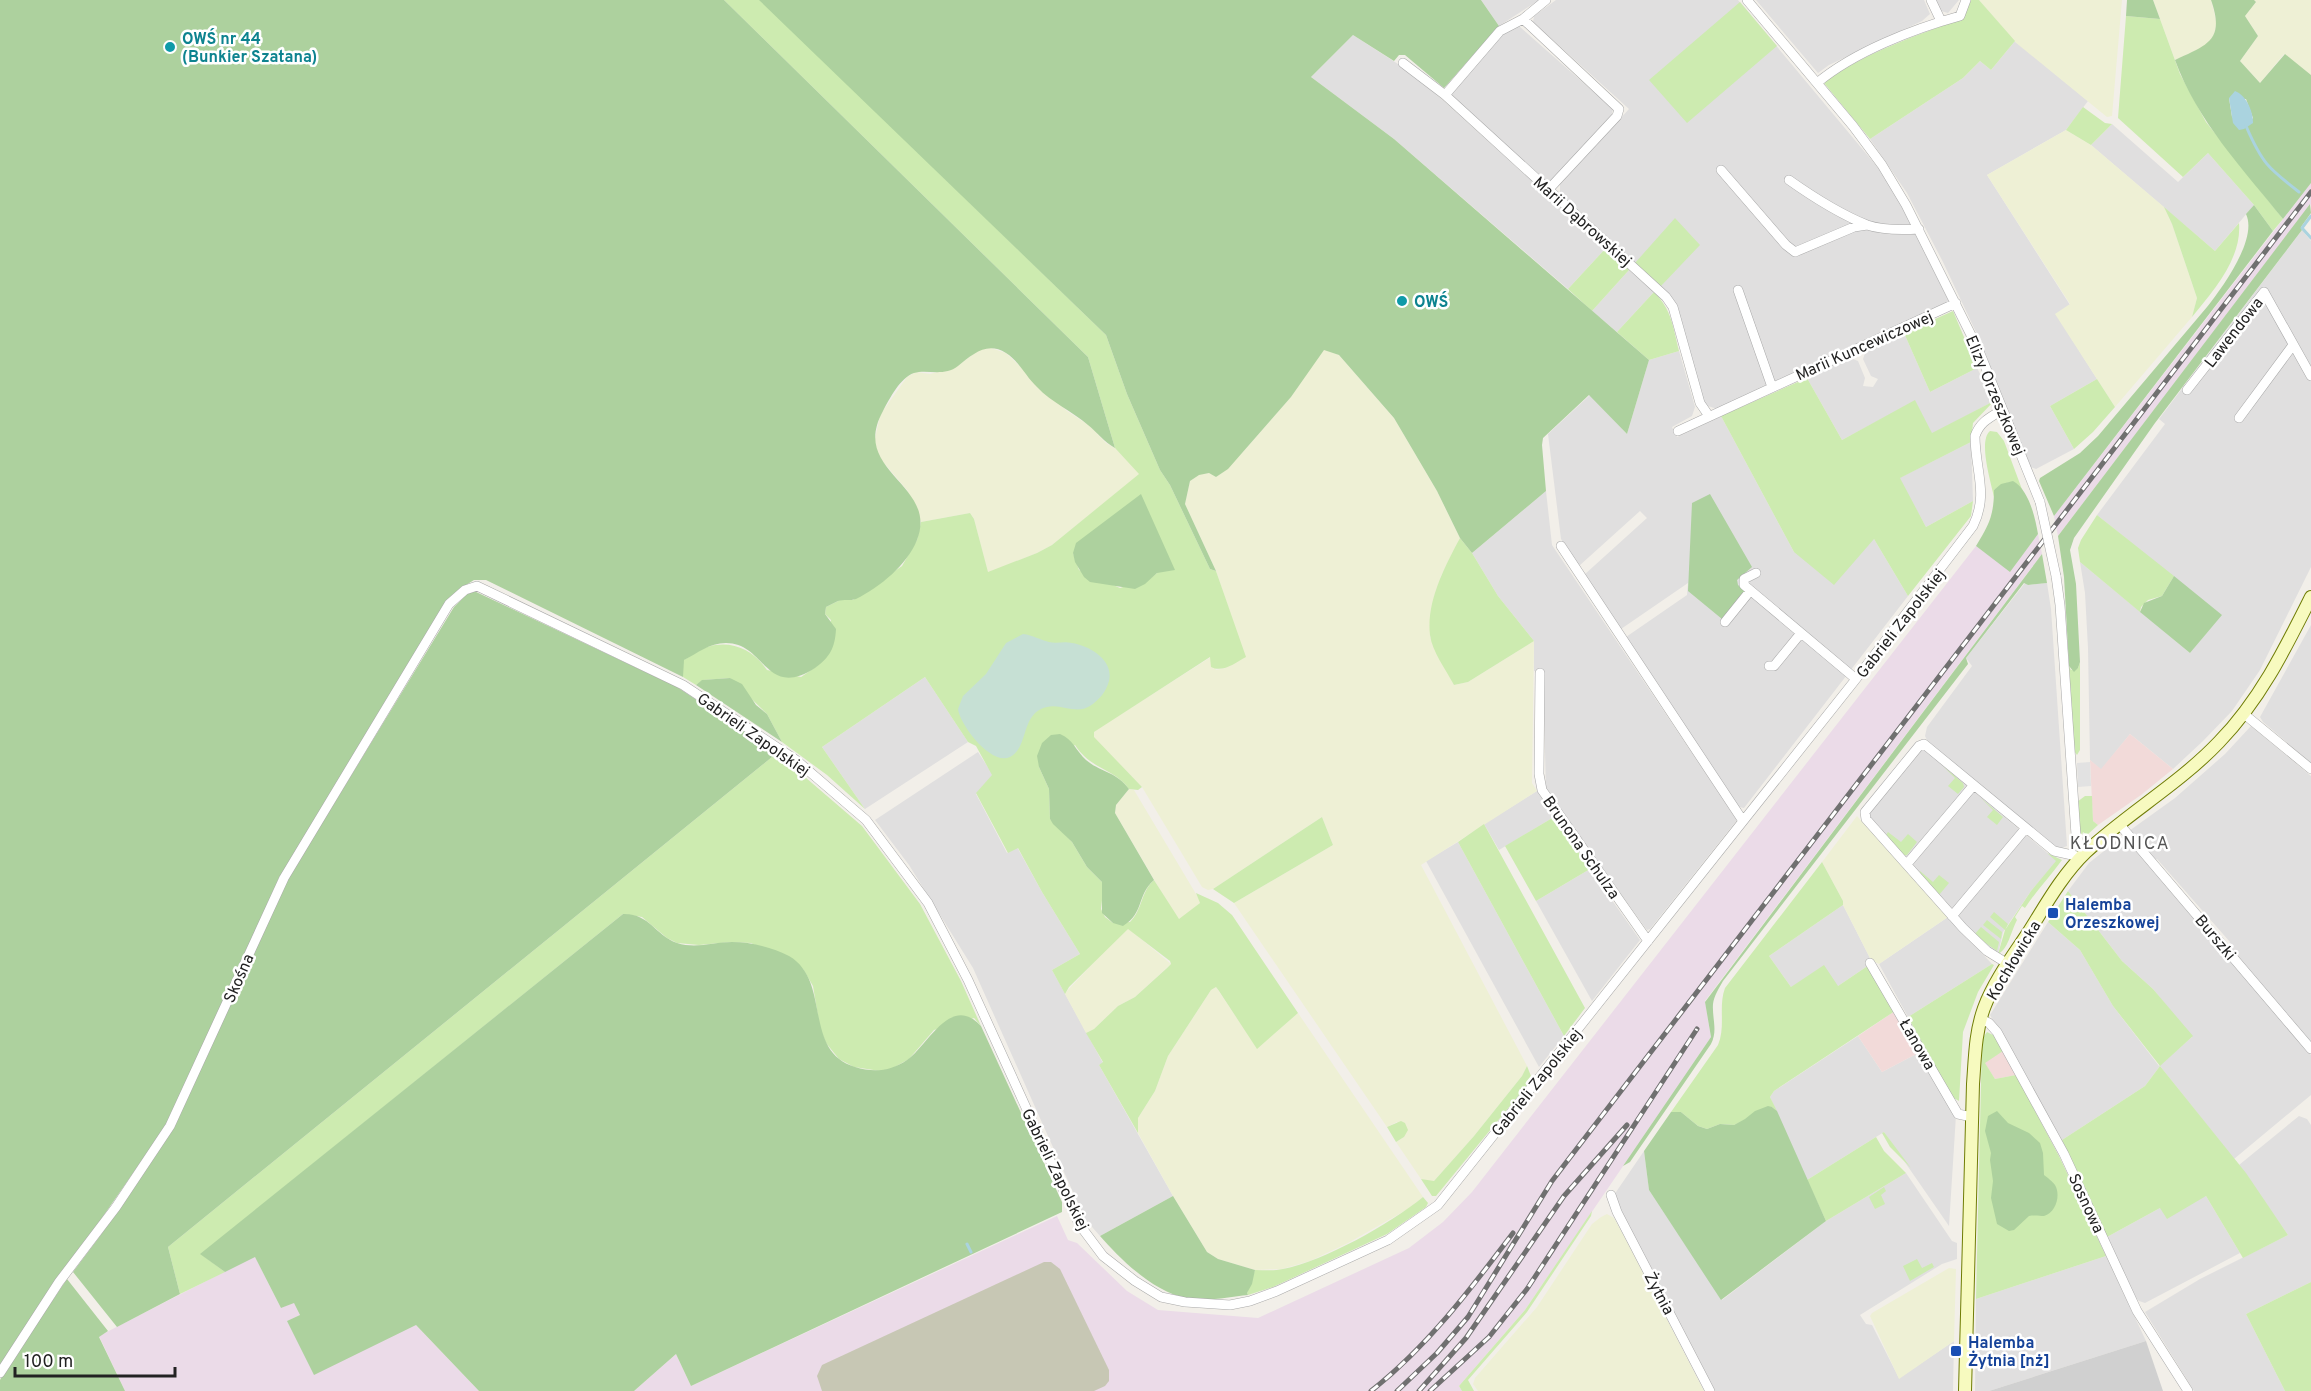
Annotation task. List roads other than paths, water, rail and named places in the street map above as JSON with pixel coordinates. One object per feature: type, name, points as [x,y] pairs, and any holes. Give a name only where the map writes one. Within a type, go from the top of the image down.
[{"type":"street","name":"Elizy Orzeszkowej","points":[[1747,0],[1882,165],[1919,229],[1979,351],[2040,502],[2060,605],[2076,835],[2084,854]]},
{"type":"street","points":[[1931,0],[1941,21]]},
{"type":"street","points":[[1817,83],[1833,69],[1886,44],[1941,21],[1960,16],[1966,0]]},
{"type":"street","points":[[1445,95],[1500,31],[1523,18],[1544,1]]},
{"type":"street","points":[[1523,18],[1618,109],[1617,116],[1549,189]]},
{"type":"street","name":"Marii Dąbrowskiej","points":[[1403,63],[1445,95],[1666,297],[1673,307],[1700,402],[1709,416]]},
{"type":"street","points":[[1721,170],[1786,245],[1795,252],[1854,227],[1867,225],[1919,229]]},
{"type":"street","points":[[1789,180],[1812,196],[1867,225]]},
{"type":"street","points":[[1738,290],[1772,387]]},
{"type":"street","name":"Lawendowa","points":[[2187,390],[2264,292],[2311,376]]},
{"type":"street","name":"Marii Kuncewiczowej","points":[[1678,431],[1956,303]]},
{"type":"street","points":[[2239,418],[2293,345]]},
{"type":"street","name":"Gabrieli Zapolskiej","points":[[477,586],[683,686],[796,760],[866,820],[928,903],[938,922],[968,980],[1078,1224],[1103,1256],[1135,1281],[1161,1297],[1185,1302],[1230,1305],[1250,1302],[1388,1240],[1438,1205],[1856,680],[1973,526],[1982,502],[1975,436],[1984,421],[2002,410]]},
{"type":"street","points":[[1561,546],[1743,821]]},
{"type":"street","points":[[1756,573],[1744,579],[1743,582],[1750,591],[1856,680]]},
{"type":"street","name":"Skośna","points":[[0,1373],[59,1282],[116,1207],[170,1126],[284,878],[449,604],[465,590],[477,586]]},
{"type":"street","points":[[1725,622],[1750,591]]},
{"type":"street","name":"Kochłowicka","points":[[1965,1391],[1972,1117],[1977,1035],[1992,992],[2061,882],[2084,854],[2184,775],[2244,714],[2269,677],[2311,597]]},
{"type":"street","points":[[1769,666],[1774,666],[1801,633]]},
{"type":"street","name":"Brunona Schulza","points":[[1540,673],[1539,774],[1542,790],[1648,941]]},
{"type":"street","points":[[2244,714],[2311,769]]},
{"type":"street","points":[[2008,964],[1987,951],[1952,916],[1864,815],[1919,746],[1924,744],[2054,851],[2084,854]]},
{"type":"street","points":[[1907,864],[1973,786]]},
{"type":"street","name":"Burszki","points":[[2120,825],[2311,1049]]},
{"type":"street","points":[[1952,916],[2026,828]]},
{"type":"street","name":"Łanowa","points":[[1870,963],[1958,1114],[1972,1117]]},
{"type":"street","name":"Sosnowa","points":[[1981,1019],[1989,1023],[1997,1032],[2064,1154],[2137,1311],[2188,1391]]},
{"type":"street","name":"Żytnia","points":[[1611,1195],[1617,1212],[1710,1391]]},
{"type":"water","points":[[2235,91],[2246,100],[2253,118],[2253,123],[2239,130],[2233,123],[2229,98]]},
{"type":"waterway","points":[[2246,126],[2267,164],[2299,192]]},
{"type":"waterway","points":[[2311,216],[2302,228],[2311,238]]},
{"type":"waterway","points":[[967,1244],[971,1252]]},
{"type":"railway","points":[[1397,1391],[1437,1353],[1468,1317],[1552,1181],[2311,192]]},
{"type":"railway","points":[[1430,1391],[1489,1337],[1527,1289],[1697,1029]]},
{"type":"railway","points":[[1419,1391],[1466,1338],[1564,1196],[1627,1125]]},
{"type":"railway","points":[[1371,1391],[1429,1337],[1513,1233]]},
{"type":"place","name":"OWŚ nr 44 (Bunkier Szatana)","points":[[170,47]]},
{"type":"place","name":"OWŚ","points":[[1402,301]]},
{"type":"place","name":"Halemba Orzeszkowej","points":[[2053,913]]},
{"type":"place","name":"Halemba Żytnia [nż]","points":[[1956,1351]]},
{"type":"district","name":"KŁODNICA","points":[[2120,843]]}]
